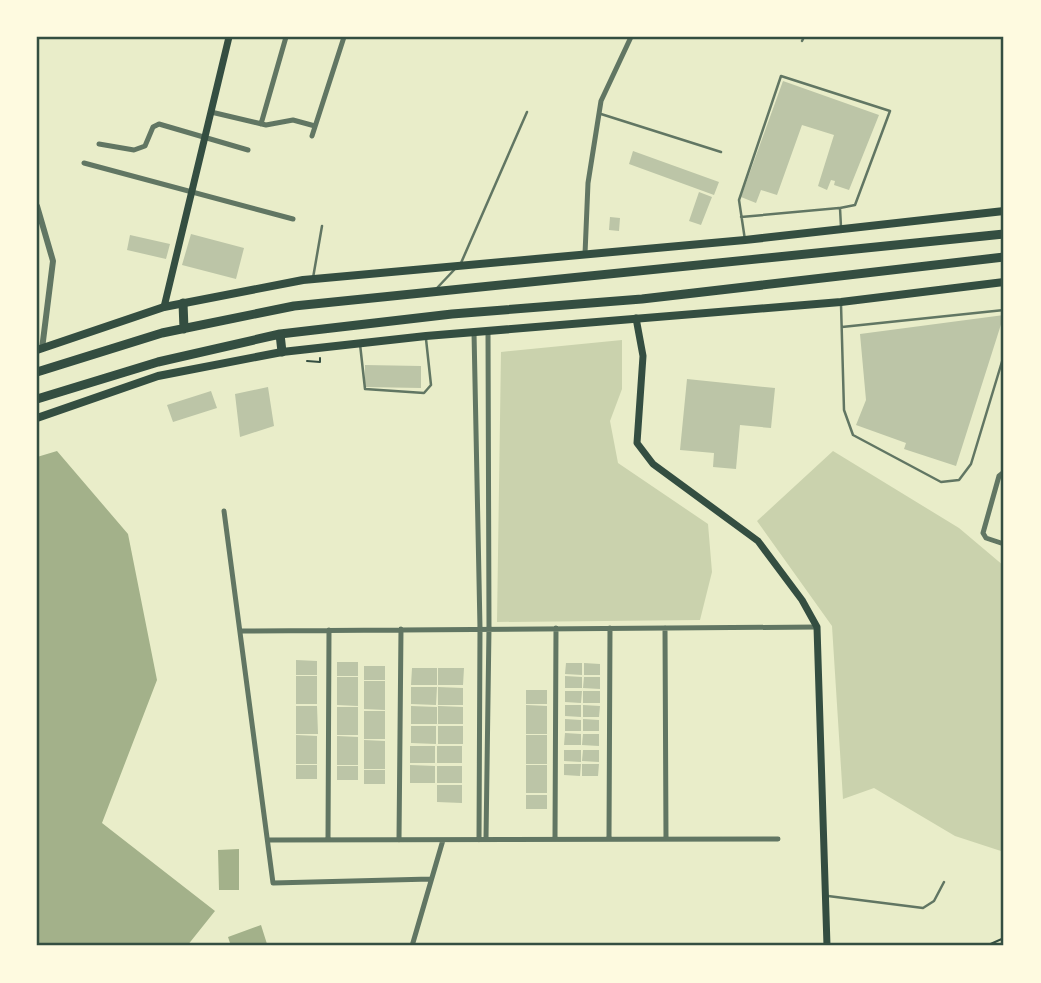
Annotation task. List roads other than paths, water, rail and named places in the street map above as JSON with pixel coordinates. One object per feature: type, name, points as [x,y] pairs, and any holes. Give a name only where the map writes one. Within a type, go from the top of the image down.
[{"type":"highway","points":[[40,371],[184,329],[294,306],[465,287],[653,272],[1004,234]]},
{"type":"highway","points":[[37,399],[158,362],[280,334],[452,314],[656,297],[1004,257]]},
{"type":"highway","points":[[183,303],[184,329]]},
{"type":"highway","points":[[280,334],[282,352]]},
{"type":"main road","points":[[164,307],[229,37]]},
{"type":"main road","points":[[39,350],[164,307],[313,279],[745,240],[1004,211]]},
{"type":"main road","points":[[37,418],[158,376],[282,352],[426,336],[841,302],[1004,282]]},
{"type":"main road","points":[[636,318],[643,356],[637,443],[653,464],[758,541],[802,600],[817,627],[827,946]]},
{"type":"street","points":[[261,124],[286,37]]},
{"type":"street","points":[[312,136],[344,37]]},
{"type":"street","points":[[585,254],[588,183],[601,101],[631,37]]},
{"type":"street","points":[[211,111],[261,124],[293,121],[315,126]]},
{"type":"street","points":[[99,144],[134,150],[145,146],[152,127],[159,124],[205,135],[248,150]]},
{"type":"street","points":[[84,163],[293,219]]},
{"type":"street","points":[[37,206],[53,261],[39,350]]},
{"type":"street","points":[[483,839],[489,628],[488,331]]},
{"type":"street","points":[[474,332],[483,839]]},
{"type":"street","points":[[1004,472],[999,476],[983,533],[986,538],[1004,544]]},
{"type":"street","points":[[224,510],[273,883],[431,879]]},
{"type":"street","points":[[240,631],[817,627]]},
{"type":"street","points":[[555,839],[556,628]]},
{"type":"street","points":[[609,839],[610,628]]},
{"type":"street","points":[[665,628],[666,839]]},
{"type":"street","points":[[399,840],[401,629]]},
{"type":"street","points":[[328,840],[329,630]]},
{"type":"street","points":[[268,840],[778,839]]},
{"type":"street","points":[[412,946],[443,840]]},
{"type":"lane","points":[[741,217],[855,205],[890,111],[781,76],[739,200],[741,217],[745,240]]},
{"type":"lane","points":[[435,290],[460,264],[527,112]]},
{"type":"lane","points":[[599,114],[721,152]]},
{"type":"lane","points":[[840,208],[842,229]]},
{"type":"lane","points":[[313,279],[322,226]]},
{"type":"lane","points":[[841,302],[844,410],[853,435],[941,482],[959,480],[971,464],[1004,355]]},
{"type":"lane","points":[[842,327],[1004,310]]},
{"type":"lane","points":[[360,342],[365,389],[424,393],[430,384],[426,336]]},
{"type":"lane","points":[[826,895],[923,908],[934,901],[944,882]]}]
